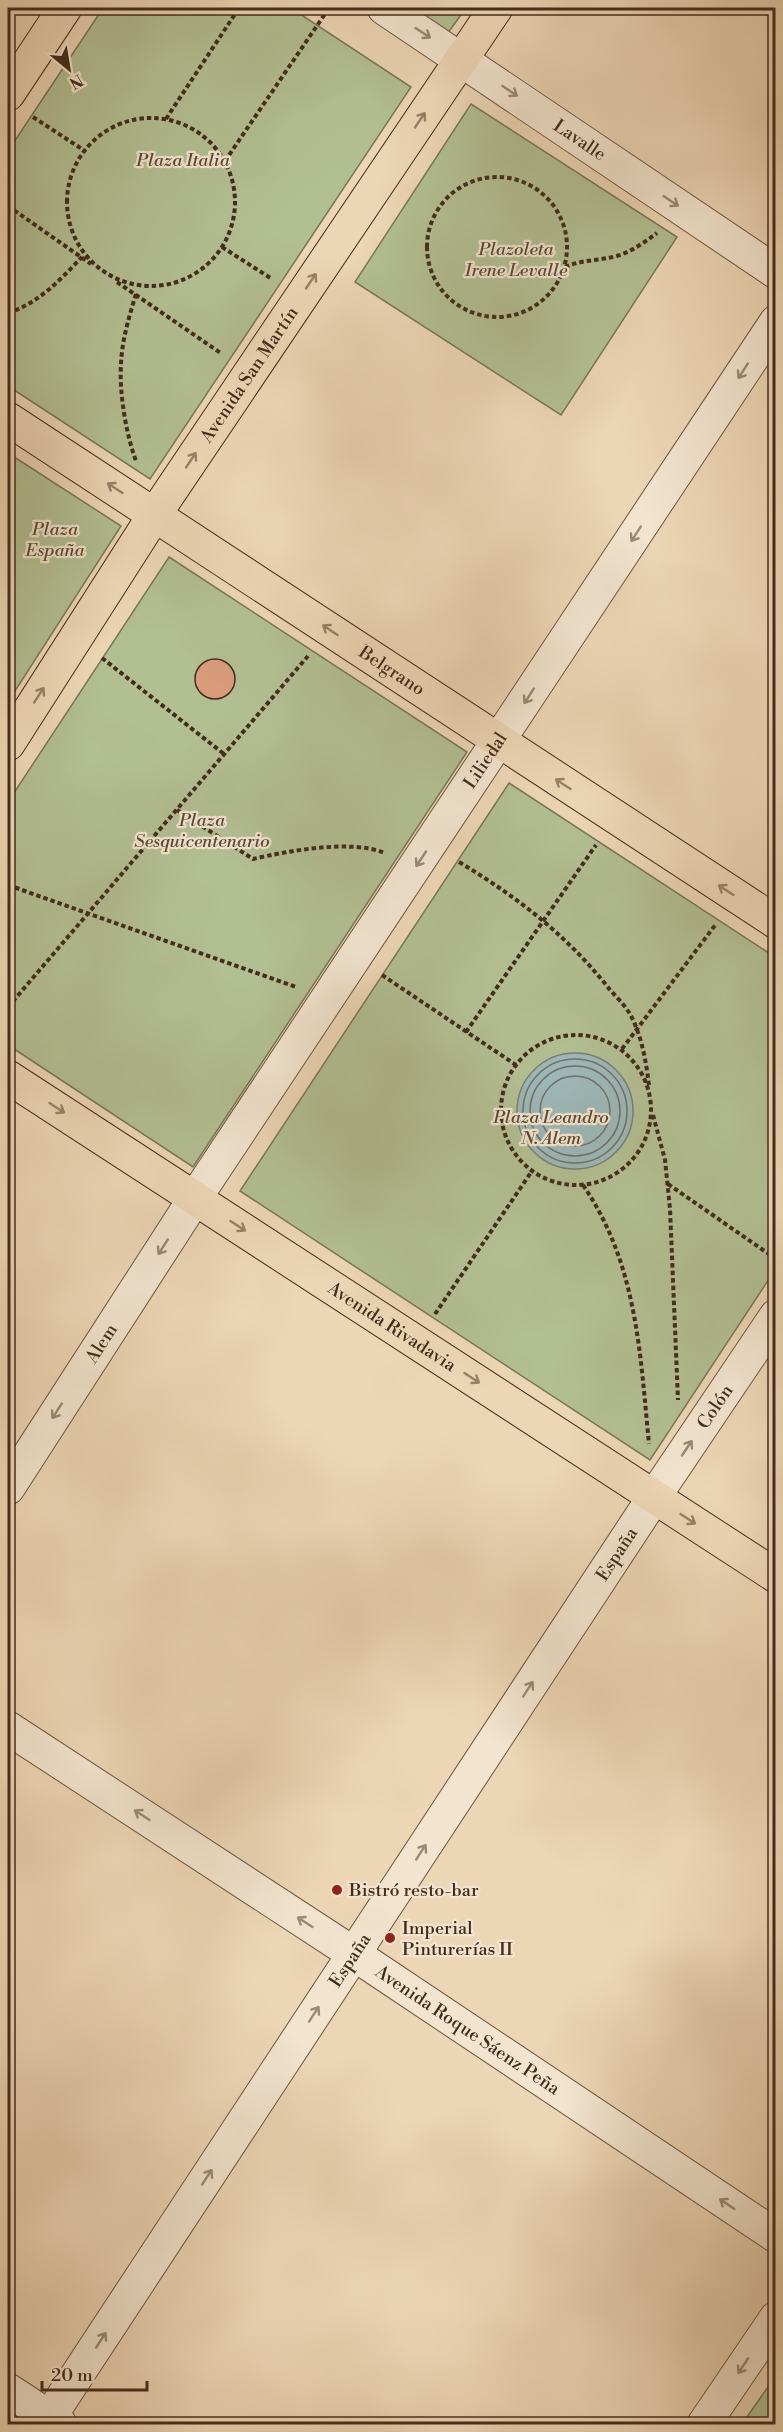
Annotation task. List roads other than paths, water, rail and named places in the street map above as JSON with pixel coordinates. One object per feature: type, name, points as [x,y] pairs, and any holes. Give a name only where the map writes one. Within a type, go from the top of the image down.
[{"type":"main road","points":[[17,103],[65,8]]},
{"type":"main road","name":"Avenida San Martín","points":[[8,744],[155,514],[496,8]]},
{"type":"main road","name":"Belgrano","points":[[8,419],[776,922]]},
{"type":"main road","name":"Avenida Rivadavia","points":[[8,1077],[776,1576]]},
{"type":"street","name":"Lavalle","points":[[384,8],[462,58],[776,272]]},
{"type":"street","name":"Liliedal","points":[[195,1198],[776,322]]},
{"type":"street","name":"Alem","points":[[8,1488],[195,1198]]},
{"type":"street","name":"Colón","points":[[654,1497],[776,1316]]},
{"type":"street","name":"España","points":[[52,2422],[354,1954],[654,1497]]},
{"type":"street","name":"Avenida Roque Sáenz Peña","points":[[8,1728],[354,1954],[776,2236]]},
{"type":"street","points":[[704,2424],[776,2318]]},
{"type":"street","points":[[8,2390],[52,2422]]},
{"type":"water","points":[[575,1053],[597,1057],[616,1070],[629,1089],[633,1111],[629,1133],[616,1152],[597,1165],[575,1169],[553,1165],[534,1152],[521,1133],[517,1111],[521,1089],[534,1070],[553,1057]]},
{"type":"place","name":"Bistró resto-bar","points":[[337,1890]]},
{"type":"place","name":"Imperial Pinturerías II","points":[[390,1938]]},
{"type":"park label","name":"Plaza Italia","points":[[183,160]]},
{"type":"park label","name":"Plazoleta Irene Levalle","points":[[516,259]]},
{"type":"park label","name":"Plaza España","points":[[55,539]]},
{"type":"park label","name":"Plaza Sesquicentenario","points":[[202,830]]},
{"type":"park label","name":"Plaza Leandro N. Alem","points":[[551,1127]]}]
